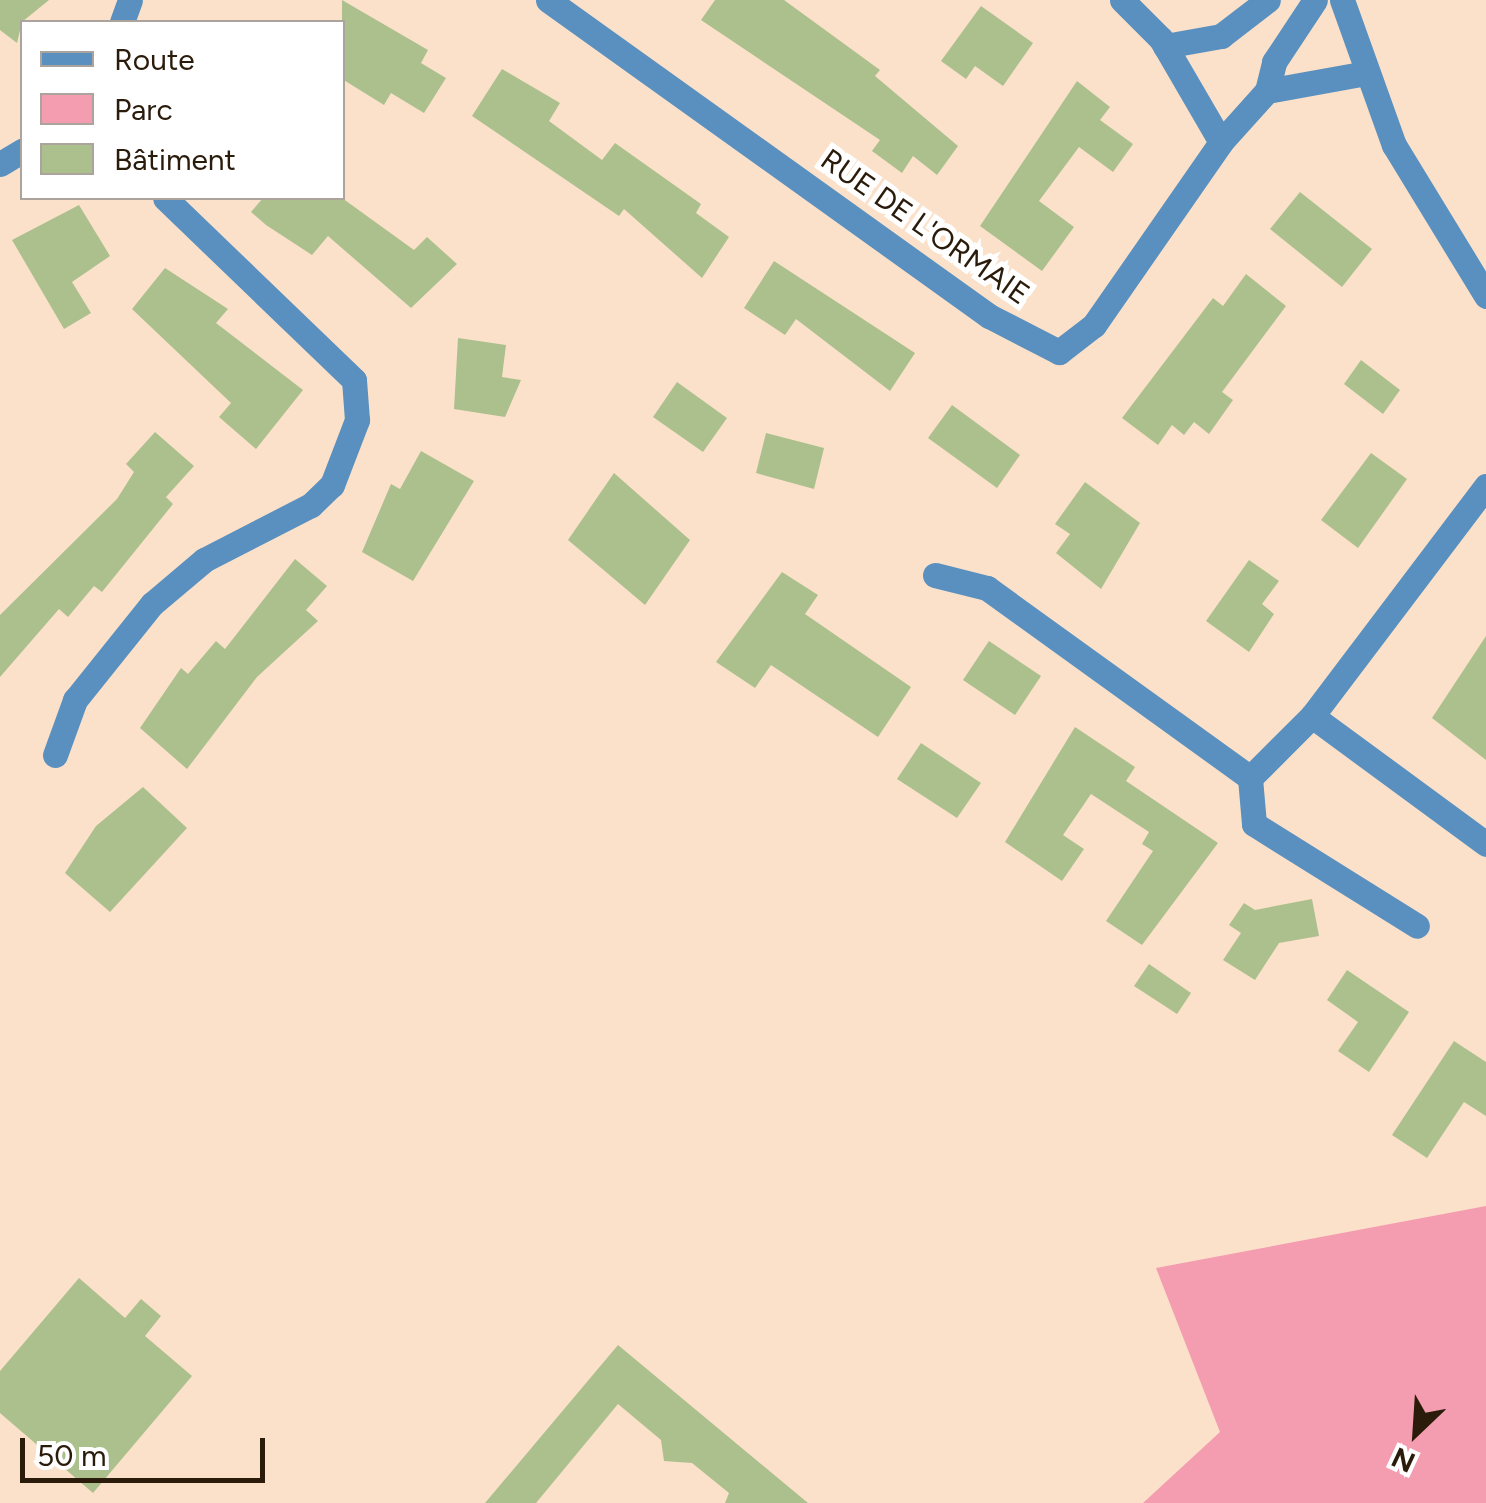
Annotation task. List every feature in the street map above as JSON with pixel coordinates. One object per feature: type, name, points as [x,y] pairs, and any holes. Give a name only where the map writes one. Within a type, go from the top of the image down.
[{"type":"street","name":"RUE DE L'ORMAIE","points":[[548,0],[898,254],[1058,352],[1094,326],[1221,142],[1267,91]]},
{"type":"street","points":[[1122,0],[1166,46],[1221,142]]},
{"type":"street","points":[[1166,46],[1221,36],[1268,0]]},
{"type":"street","points":[[1315,0],[1274,62],[1267,91],[1366,73]]},
{"type":"street","points":[[1342,0],[1366,73],[1434,222],[1486,296]]},
{"type":"street","points":[[54,755],[75,700],[152,604],[204,560],[312,505],[332,485],[356,420],[354,380],[166,200]]},
{"type":"street","points":[[1250,778],[1312,716],[1486,486]]},
{"type":"street","points":[[935,575],[987,588],[1250,778],[1254,824],[1418,926]]},
{"type":"street","points":[[1312,716],[1486,844]]},
{"type":"green space","points":[[1486,1206],[1486,1503],[1143,1503],[1220,1432],[1156,1268]]},
{"type":"building","points":[[0,0],[49,0],[20,20],[17,43],[0,30]]},
{"type":"building","points":[[342,0],[428,50],[421,63],[446,78],[424,113],[391,93],[384,105],[345,81]]},
{"type":"building","points":[[715,0],[784,0],[880,70],[875,76],[958,146],[937,175],[913,156],[902,173],[872,151],[880,140],[701,20]]},
{"type":"building","points":[[981,6],[1033,43],[1003,86],[975,66],[966,79],[941,61]]},
{"type":"building","points":[[502,69],[560,103],[549,121],[602,160],[615,143],[701,204],[696,213],[729,237],[702,278],[624,209],[619,216],[472,116]]},
{"type":"building","points":[[1077,81],[1110,107],[1100,120],[1133,144],[1113,172],[1079,147],[1039,201],[1074,227],[1042,271],[980,226]]},
{"type":"building","points":[[1300,192],[1372,249],[1342,287],[1270,229]]},
{"type":"building","points":[[261,200],[345,200],[414,250],[427,237],[457,264],[411,308],[328,236],[312,255],[251,212]]},
{"type":"building","points":[[79,205],[110,256],[72,282],[91,313],[64,329],[12,240]]},
{"type":"building","points":[[774,261],[915,353],[890,391],[796,319],[785,335],[744,308]]},
{"type":"building","points":[[165,268],[228,309],[216,323],[303,390],[256,449],[219,417],[231,403],[132,309]]},
{"type":"building","points":[[1246,274],[1286,306],[1222,392],[1233,400],[1209,434],[1194,422],[1184,435],[1172,425],[1158,445],[1122,418],[1213,298],[1223,306]]},
{"type":"building","points":[[458,338],[506,345],[502,377],[521,380],[505,417],[454,409]]},
{"type":"building","points":[[1361,360],[1400,390],[1383,414],[1344,384]]},
{"type":"building","points":[[677,382],[727,418],[703,452],[653,417]]},
{"type":"building","points":[[952,405],[1020,455],[997,488],[928,438]]},
{"type":"building","points":[[155,432],[194,466],[166,497],[173,504],[102,592],[94,586],[68,617],[59,609],[0,677],[0,615],[117,499],[134,472],[126,464]]},
{"type":"building","points":[[766,433],[824,448],[814,489],[756,473]]},
{"type":"building","points":[[421,451],[474,481],[413,581],[362,552],[391,484],[400,489]]},
{"type":"building","points":[[1371,453],[1407,479],[1358,548],[1321,520]]},
{"type":"building","points":[[614,473],[690,540],[645,605],[568,540]]},
{"type":"building","points":[[1085,482],[1140,523],[1101,589],[1056,553],[1070,534],[1055,524]]},
{"type":"building","points":[[295,559],[327,586],[306,610],[318,621],[257,677],[187,769],[140,728],[181,668],[188,674],[216,641],[225,649]]},
{"type":"building","points":[[1249,560],[1279,581],[1262,604],[1274,614],[1249,652],[1206,621]]},
{"type":"building","points":[[782,572],[818,595],[805,614],[911,687],[878,737],[771,665],[755,688],[716,662]]},
{"type":"building","points":[[1486,636],[1486,760],[1432,718]]},
{"type":"building","points":[[989,641],[1041,676],[1015,715],[963,680]]},
{"type":"building","points":[[1075,727],[1135,767],[1126,781],[1218,843],[1142,945],[1106,921],[1153,851],[1142,844],[1149,832],[1091,794],[1063,835],[1084,849],[1062,881],[1005,842]]},
{"type":"building","points":[[921,743],[981,783],[957,818],[897,779]]},
{"type":"building","points":[[143,787],[187,828],[110,912],[65,873],[96,826]]},
{"type":"building","points":[[1312,899],[1319,936],[1279,943],[1255,980],[1223,960],[1241,933],[1229,925],[1244,903],[1255,910]]},
{"type":"building","points":[[1149,964],[1191,993],[1177,1014],[1134,986]]},
{"type":"building","points":[[1347,970],[1409,1012],[1369,1072],[1338,1051],[1358,1022],[1327,1000]]},
{"type":"building","points":[[1454,1041],[1486,1062],[1486,1116],[1464,1102],[1427,1158],[1392,1135]]},
{"type":"building","points":[[79,1278],[125,1318],[141,1299],[161,1316],[145,1336],[192,1376],[93,1493],[0,1413],[0,1371]]},
{"type":"building","points":[[618,1345],[808,1503],[725,1503],[729,1493],[692,1463],[664,1461],[661,1440],[618,1404],[536,1503],[485,1503]]}]
